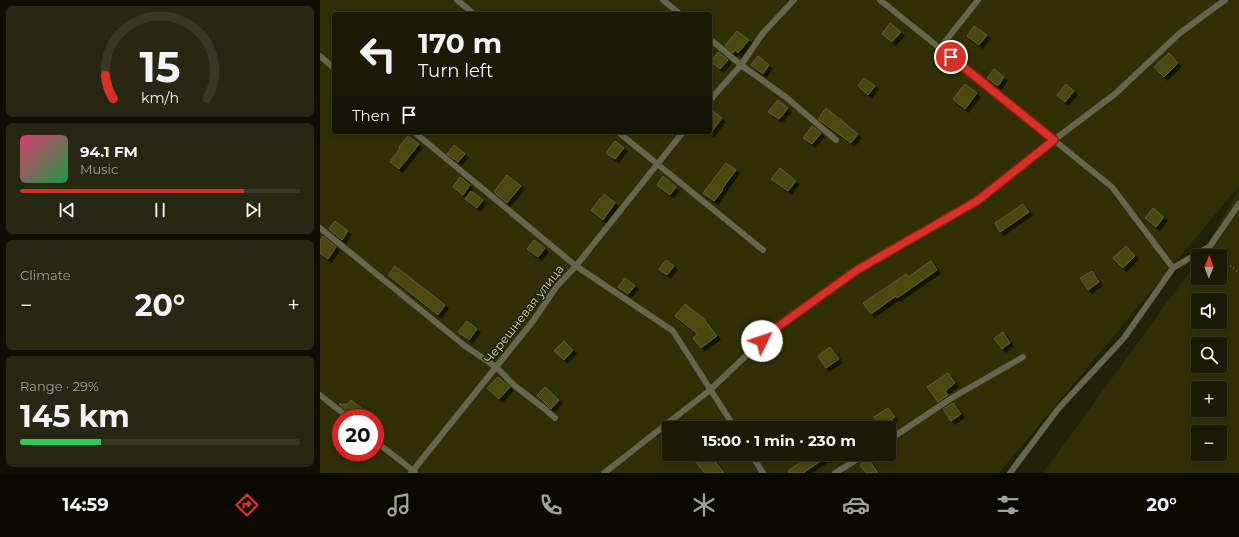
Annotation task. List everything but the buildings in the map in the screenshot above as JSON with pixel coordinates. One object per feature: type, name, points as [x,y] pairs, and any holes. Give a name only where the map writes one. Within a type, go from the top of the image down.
[{"type":"lane","points":[[457,0],[472,12]]},
{"type":"lane","points":[[663,0],[678,12]]},
{"type":"lane","points":[[712,98],[741,65],[763,33],[794,0]]},
{"type":"lane","points":[[880,0],[1112,187],[1173,268]]},
{"type":"lane","points":[[940,48],[978,0]]},
{"type":"lane","points":[[604,473],[710,390],[772,331],[857,270],[977,201],[1115,94],[1180,33],[1225,0]]},
{"type":"lane","points":[[712,41],[741,65],[787,98],[836,140]]},
{"type":"lane","points":[[320,56],[332,66]]},
{"type":"lane","points":[[416,134],[576,266],[673,331],[730,421]]},
{"type":"lane","points":[[620,134],[763,250]]},
{"type":"lane","name":"Черешневая улица","points":[[413,472],[533,321],[557,286],[576,266],[681,134]]},
{"type":"lane","points":[[1010,473],[1058,409],[1124,338],[1173,268],[1210,246],[1239,204]]},
{"type":"lane","points":[[320,228],[465,346],[496,367],[515,386],[555,418]]},
{"type":"lane","points":[[896,435],[950,399],[1023,357]]},
{"type":"lane","points":[[320,395],[338,409]]},
{"type":"lane","points":[[384,448],[413,472]]},
{"type":"lane","points":[[755,461],[763,473]]},
{"type":"lane","points":[[835,473],[855,461]]},
{"type":"path","points":[[1227,264],[1239,272]]},
{"type":"shaded area","points":[[320,0],[1239,0],[1239,186],[999,473],[320,473]]},
{"type":"shaded area","points":[[1239,190],[1239,473],[1043,473],[1191,270],[1191,285],[1227,285],[1227,249],[1205,249]]},
{"type":"route","points":[[762,341],[772,331],[857,270],[977,201],[1054,140],[951,57]]}]
